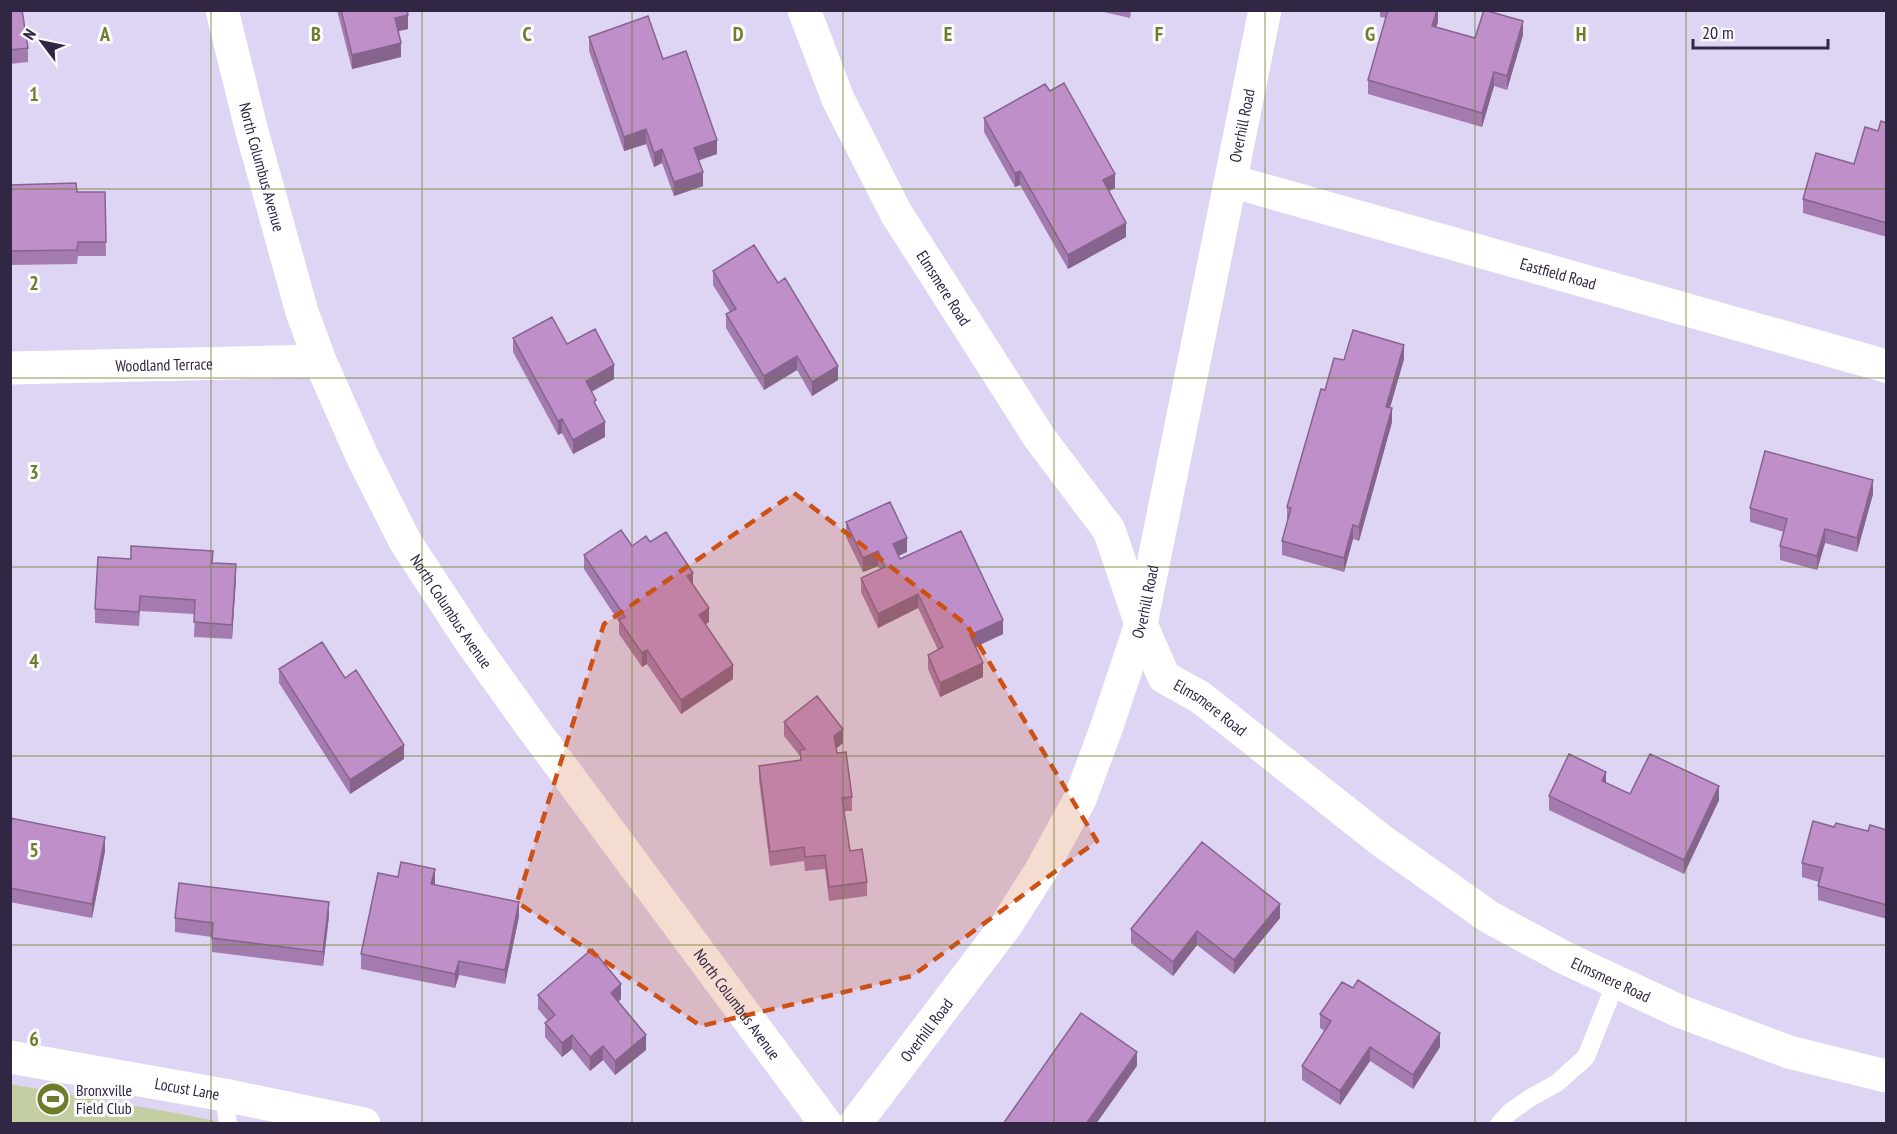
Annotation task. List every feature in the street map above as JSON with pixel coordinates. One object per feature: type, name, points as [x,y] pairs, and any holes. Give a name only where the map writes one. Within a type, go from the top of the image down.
[{"type":"street","name":"Elmsmere Road","points":[[804,10],[838,99],[896,213],[1039,437],[1108,530],[1164,677],[1200,697],[1382,841],[1489,917],[1567,959],[1679,1011],[1789,1052],[1887,1076]]},
{"type":"street","name":"Overhill Road","points":[[855,1124],[1007,924],[1040,872],[1080,799],[1106,729],[1142,624],[1265,10]]},
{"type":"street","name":"North Columbus Avenue","points":[[223,17],[299,300],[320,361],[363,458],[406,543],[528,723],[826,1124]]},
{"type":"street","name":"Eastfield Road","points":[[1231,181],[1887,366]]},
{"type":"street","name":"Woodland Terrace","points":[[10,368],[320,361]]},
{"type":"street","name":"Locust Lane","points":[[10,1058],[226,1109],[364,1124]]},
{"type":"lane","points":[[1499,1124],[1510,1112],[1557,1083],[1586,1057],[1616,982]]},
{"type":"highlighted area","points":[[794,493],[967,625],[1097,841],[912,976],[701,1026],[517,902],[604,624]]},
{"type":"green space","name":"Bronxville Field Club","points":[[10,1084],[181,1114],[225,1123],[11,1123]]},
{"type":"building","points":[[10,10],[22,10],[28,48],[10,50]]},
{"type":"building","points":[[341,10],[407,10],[408,15],[395,18],[401,43],[352,55]]},
{"type":"building","points":[[1388,10],[1437,10],[1432,26],[1475,38],[1484,10],[1523,21],[1507,76],[1494,72],[1482,113],[1368,80]]},
{"type":"building","points":[[648,16],[663,59],[686,51],[717,140],[694,148],[703,172],[674,182],[662,149],[654,153],[646,129],[624,137],[589,37]]},
{"type":"building","points":[[1064,83],[1115,174],[1103,180],[1126,223],[1068,255],[1020,171],[1015,173],[984,118],[1045,84],[1050,91]]},
{"type":"building","points":[[1881,121],[1887,123],[1887,223],[1803,199],[1816,153],[1854,164],[1865,127],[1878,131]]},
{"type":"building","points":[[76,183],[77,192],[105,192],[106,242],[78,242],[77,250],[10,251],[10,185]]},
{"type":"building","points":[[754,245],[778,283],[785,278],[838,366],[812,382],[797,356],[764,376],[726,314],[736,309],[713,271]]},
{"type":"building","points":[[552,317],[567,344],[595,329],[614,365],[586,381],[605,422],[573,440],[562,419],[558,421],[513,338]]},
{"type":"building","points":[[1353,330],[1404,345],[1386,407],[1392,408],[1359,527],[1353,525],[1344,558],[1282,541],[1291,508],[1287,507],[1321,389],[1325,390],[1334,358],[1344,360]]},
{"type":"building","points":[[1765,451],[1873,480],[1857,538],[1825,529],[1817,556],[1780,546],[1787,519],[1750,508]]},
{"type":"building","points":[[890,502],[907,538],[893,544],[900,559],[961,531],[1003,620],[970,635],[983,663],[940,683],[928,655],[943,647],[918,594],[878,614],[861,578],[885,567],[878,551],[863,558],[846,522]]},
{"type":"building","points":[[621,530],[632,546],[646,536],[650,542],[666,532],[693,573],[687,576],[709,608],[699,615],[733,665],[681,700],[647,650],[642,653],[619,620],[625,617],[584,555]]},
{"type":"building","points":[[131,546],[213,551],[212,563],[236,564],[232,625],[194,622],[195,600],[140,596],[139,612],[95,609],[98,557],[131,559]]},
{"type":"building","points":[[322,642],[345,678],[356,670],[404,745],[350,780],[279,669]]},
{"type":"building","points":[[817,696],[843,729],[834,736],[837,753],[846,752],[852,797],[842,798],[850,851],[862,849],[867,882],[829,887],[825,855],[805,857],[804,847],[770,852],[759,766],[801,760],[800,750],[805,749],[784,722]]},
{"type":"building","points":[[1569,754],[1606,772],[1602,781],[1630,794],[1650,754],[1719,786],[1684,860],[1549,796]]},
{"type":"building","points":[[10,818],[105,837],[92,904],[10,888]]},
{"type":"building","points":[[1813,821],[1834,827],[1836,823],[1868,831],[1870,825],[1887,830],[1887,905],[1818,886],[1823,868],[1802,863]]},
{"type":"building","points":[[1202,842],[1280,904],[1234,960],[1197,931],[1173,962],[1131,929]]},
{"type":"building","points":[[401,862],[435,869],[431,884],[519,902],[505,970],[459,961],[455,974],[361,954],[378,873],[398,877]]},
{"type":"building","points":[[179,883],[329,902],[323,952],[212,938],[213,923],[175,918]]},
{"type":"building","points":[[592,949],[621,984],[611,993],[646,1035],[615,1061],[603,1046],[590,1057],[572,1035],[562,1043],[545,1023],[555,1015],[538,995]]},
{"type":"building","points":[[1358,980],[1440,1033],[1413,1075],[1370,1047],[1340,1091],[1302,1066],[1331,1021],[1320,1014],[1342,982],[1353,988]]},
{"type":"building","points":[[1081,1013],[1137,1052],[1086,1124],[1003,1124]]},
{"type":"place","name":"Bronxville Field Club","points":[[53,1099]]}]
